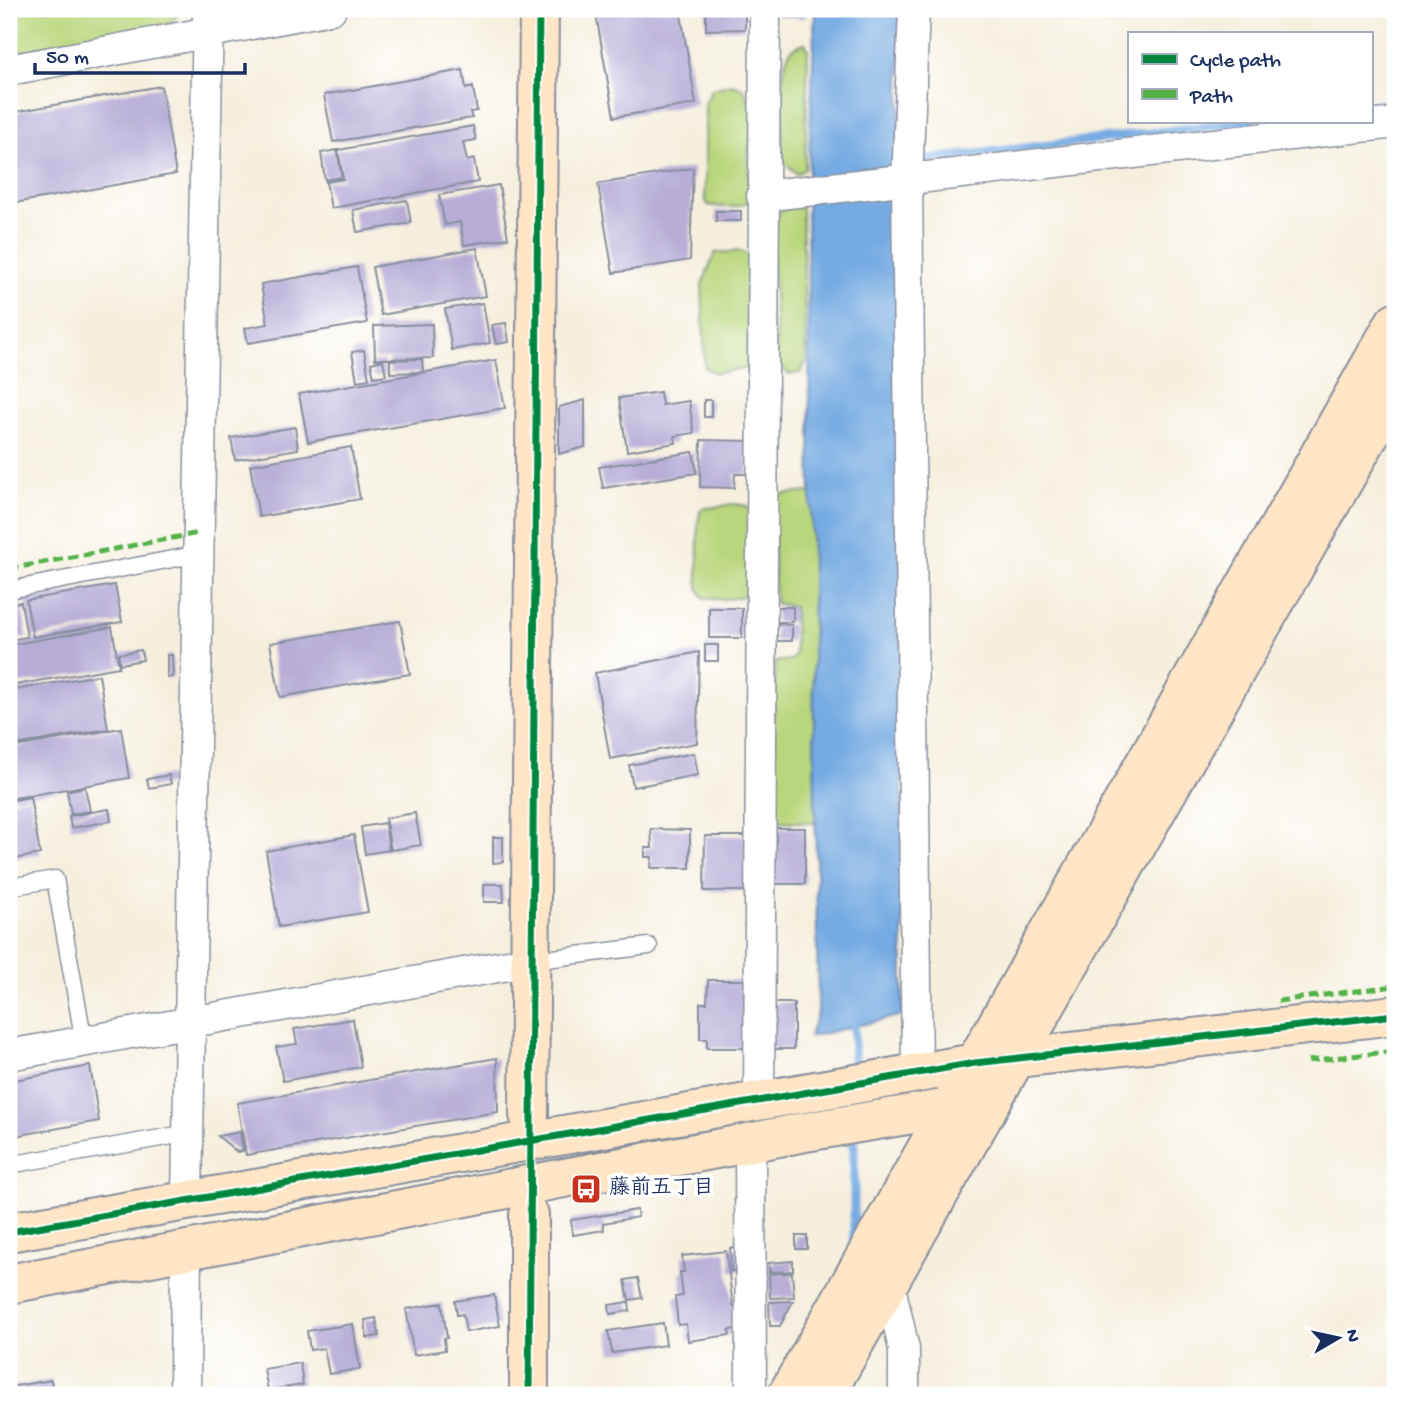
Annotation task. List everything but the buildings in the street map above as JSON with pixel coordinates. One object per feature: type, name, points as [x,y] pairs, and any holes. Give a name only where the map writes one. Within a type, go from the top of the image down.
[{"type":"street","points":[[9,70],[208,21],[331,9]]},
{"type":"street","points":[[529,1115],[539,9]]},
{"type":"street","points":[[759,1099],[765,9]]},
{"type":"street","points":[[914,9],[907,181],[917,1072]]},
{"type":"street","points":[[187,1198],[208,21]]},
{"type":"street","points":[[762,196],[1395,123]]},
{"type":"street","points":[[803,1389],[937,1109],[975,1063],[1395,322]]},
{"type":"street","points":[[803,1389],[889,1282],[1395,390]]},
{"type":"street","points":[[9,1055],[530,961]]},
{"type":"street","points":[[9,1232],[187,1198],[917,1072],[1016,1058],[1395,1016]]},
{"type":"street","points":[[9,1284],[805,1132],[993,1100]]},
{"type":"street","points":[[750,1143],[751,1391],[755,1395]]},
{"type":"street","points":[[529,1215],[529,1395]]},
{"type":"street","points":[[185,1395],[186,1251]]},
{"type":"street","points":[[889,1282],[904,1349],[904,1395]]},
{"type":"lane","points":[[9,590],[199,554]]},
{"type":"lane","points":[[9,887],[55,879],[84,1042]]},
{"type":"lane","points":[[530,961],[649,946]]},
{"type":"lane","points":[[9,1165],[189,1133]]},
{"type":"green space","points":[[9,9],[185,9],[168,24],[9,54]]},
{"type":"green space","points":[[805,43],[808,49],[805,169],[797,174],[783,161],[782,91],[788,55],[795,47]]},
{"type":"green space","points":[[731,84],[743,88],[755,113],[748,155],[749,201],[739,206],[724,207],[708,205],[705,198],[705,103],[712,89]]},
{"type":"green space","points":[[795,205],[802,207],[806,362],[800,373],[788,374],[777,361],[771,221],[783,209]]},
{"type":"green space","points":[[742,251],[749,256],[755,355],[748,368],[716,373],[705,368],[702,285],[715,253]]},
{"type":"green space","points":[[811,492],[815,823],[777,821],[771,812],[775,662],[791,660],[795,655],[794,607],[775,603],[773,495]]},
{"type":"green space","points":[[735,504],[747,506],[754,519],[752,592],[728,599],[703,597],[698,587],[698,522],[701,509]]},
{"type":"water","points":[[815,9],[900,9],[903,1015],[809,1037],[818,1012],[807,211]]},
{"type":"waterway","points":[[1372,106],[1395,103]]},
{"type":"waterway","points":[[923,160],[1243,122]]},
{"type":"waterway","points":[[854,1015],[854,1074]]},
{"type":"waterway","points":[[854,1134],[854,1249]]},
{"type":"waterway","points":[[853,1372],[853,1395]]},
{"type":"marked path","points":[[9,569],[199,533]]},
{"type":"marked path","points":[[1278,1001],[1395,986]]},
{"type":"marked path","points":[[1308,1061],[1395,1051]]},
{"type":"cycle path","points":[[529,1395],[539,9]]},
{"type":"cycle path","points":[[9,1232],[975,1063],[1395,1015]]},
{"type":"place","name":"藤前五丁目","points":[[586,1189]]}]
